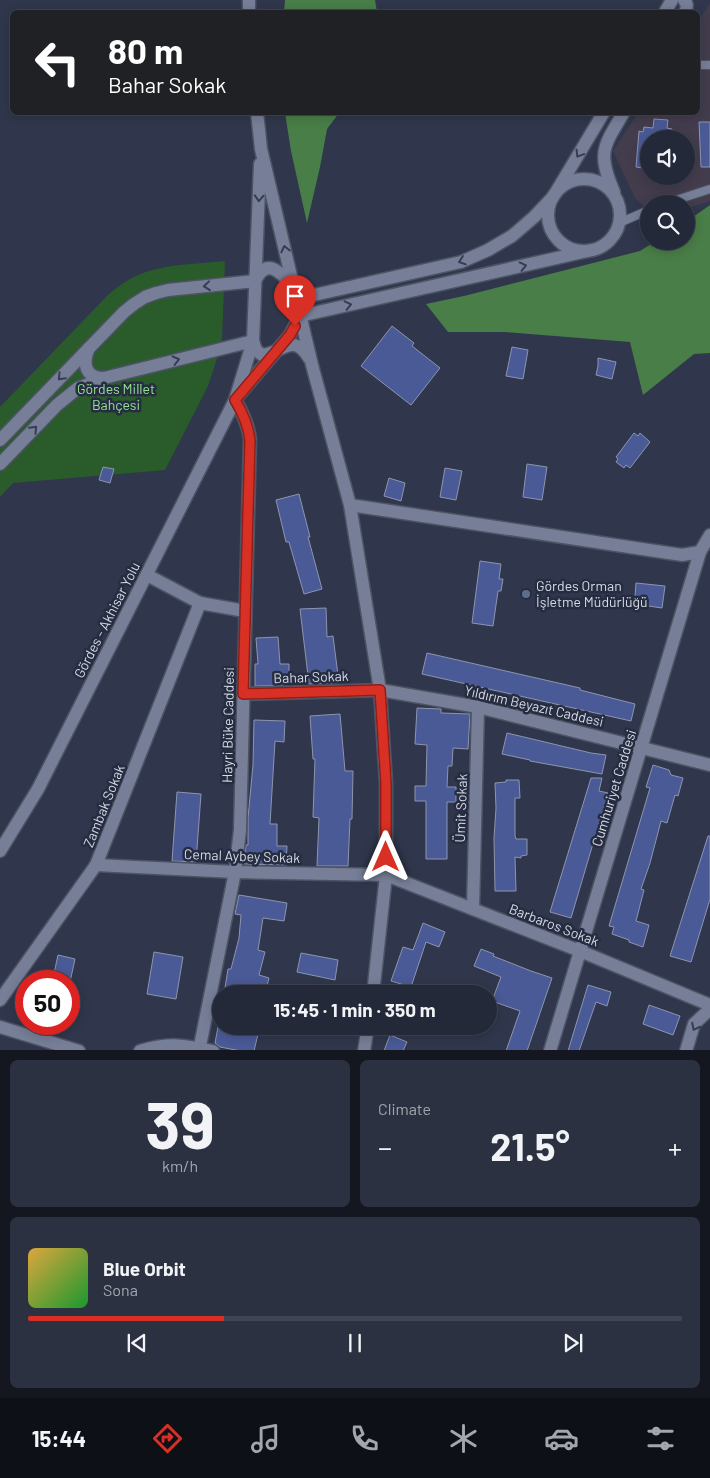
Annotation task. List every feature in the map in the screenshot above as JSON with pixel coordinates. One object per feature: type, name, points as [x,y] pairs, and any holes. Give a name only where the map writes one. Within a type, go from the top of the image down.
[{"type":"street","name":"Gördes - Akhisar Yolu","points":[[257,115],[261,149],[300,316],[350,505],[380,690],[386,783],[386,875],[375,985]]},
{"type":"street","points":[[592,250],[581,251],[569,248],[560,242],[552,232],[548,214],[553,197],[602,115]]},
{"type":"street","points":[[300,316],[603,246],[612,238],[618,228],[620,217],[619,205],[606,175],[603,157],[608,140],[622,115]]},
{"type":"street","name":"Gördes - Akhisar Yolu","points":[[0,851],[38,789],[235,400],[252,341],[261,149]]},
{"type":"street","points":[[296,299],[461,262],[488,250],[512,236],[534,218],[561,187],[571,181],[583,178],[596,180],[615,194]]},
{"type":"street","points":[[0,440],[124,312],[145,297],[168,290],[255,281],[265,268],[277,270],[293,286]]},
{"type":"street","name":"Gördes - Akhisar Yolu","points":[[235,400],[290,335],[300,316]]},
{"type":"street","points":[[0,464],[67,396],[78,388],[104,378],[252,341],[256,350],[262,355],[287,346],[298,347],[306,354],[312,365]]},
{"type":"street","points":[[89,348],[85,360],[87,370],[94,376],[104,378]]},
{"type":"street","name":"Hayri Büke Caddesi","points":[[200,1049],[235,872],[240,830],[250,440],[248,425],[235,400]]},
{"type":"street","points":[[350,505],[682,555],[700,552]]},
{"type":"street","name":"Cumhuriyet Caddesi","points":[[550,1050],[700,552],[710,535]]},
{"type":"street","points":[[147,575],[200,603],[245,610]]},
{"type":"street","name":"Zambak Sokak","points":[[0,1000],[96,865],[200,603]]},
{"type":"street","name":"Bahar Sokak","points":[[243,694],[380,690]]},
{"type":"street","name":"Yıldırım Beyazıt Caddesi","points":[[380,690],[478,707],[710,766]]},
{"type":"street","name":"Ümit Sokak","points":[[473,910],[478,707]]},
{"type":"street","name":"Cemal Aybey Sokak","points":[[96,865],[235,872],[386,875]]},
{"type":"street","name":"Barbaros Sokak","points":[[386,875],[580,950],[710,1007]]},
{"type":"street","points":[[686,1050],[694,1024],[710,1007]]},
{"type":"street","points":[[0,1027],[78,1050]]},
{"type":"street","points":[[364,1050],[366,1035]]},
{"type":"street","points":[[140,1050],[168,1044],[213,1050]]},
{"type":"lane","points":[[692,195],[710,189]]},
{"type":"lane","points":[[619,222],[640,214]]},
{"type":"shaded area","points":[[710,3],[710,201],[695,206],[695,195],[640,195],[640,203],[635,198],[613,151],[637,115],[700,115],[700,19]]},
{"type":"green space","points":[[285,0],[375,0],[377,10],[284,10]]},
{"type":"green space","points":[[285,115],[338,115],[327,129],[307,223],[291,151]]},
{"type":"green space","points":[[710,205],[710,353],[694,354],[643,395],[630,342],[505,332],[448,332],[426,304],[642,250],[695,250],[695,216]]},
{"type":"green space","name":"Gördes Millet Bahçesi","points":[[225,261],[222,339],[217,358],[208,386],[165,470],[13,483],[0,497],[0,407],[108,295],[123,283],[155,269]]},
{"type":"building","points":[[654,119],[668,120],[667,128],[672,129],[643,130],[644,127],[653,128]]},
{"type":"building","points":[[699,122],[710,122],[710,167],[701,167]]},
{"type":"building","points":[[640,131],[640,168],[636,167]]},
{"type":"building","points":[[392,326],[414,343],[412,346],[440,368],[411,405],[361,366]]},
{"type":"building","points":[[512,347],[528,350],[523,379],[506,376]]},
{"type":"building","points":[[598,358],[616,362],[612,379],[596,375]]},
{"type":"building","points":[[634,433],[638,436],[640,433],[650,442],[630,468],[626,465],[624,468],[616,462],[618,459],[616,457]]},
{"type":"building","points":[[527,464],[547,467],[542,500],[523,497]]},
{"type":"building","points":[[103,467],[114,469],[110,483],[99,480]]},
{"type":"building","points":[[445,468],[462,471],[456,500],[440,497]]},
{"type":"building","points":[[389,478],[405,483],[401,501],[384,496]]},
{"type":"building","points":[[299,494],[322,589],[304,594],[289,542],[286,542],[276,500]]},
{"type":"building","name":"Gördes Orman İşletme Müdürlüğü","points":[[480,561],[501,564],[499,579],[503,579],[501,591],[498,591],[493,626],[472,623]]},
{"type":"building","points":[[636,583],[665,586],[662,608],[642,605],[643,597],[635,596]]},
{"type":"building","points":[[326,608],[327,637],[333,636],[339,683],[309,684],[300,609]]},
{"type":"building","points":[[278,637],[280,664],[289,664],[289,685],[255,686],[255,664],[258,664],[256,638]]},
{"type":"building","points":[[427,653],[580,688],[580,690],[635,704],[631,721],[422,674]]},
{"type":"building","points":[[417,708],[441,709],[441,713],[470,714],[468,749],[453,748],[452,766],[448,766],[447,787],[456,787],[456,802],[447,802],[447,859],[426,859],[426,801],[415,801],[415,786],[426,786],[427,745],[415,744]]},
{"type":"building","points":[[340,714],[345,771],[353,771],[352,819],[350,819],[348,866],[317,866],[319,818],[313,817],[315,759],[313,759],[310,716]]},
{"type":"building","points":[[254,720],[285,721],[284,742],[275,741],[270,824],[277,824],[277,846],[287,846],[286,865],[244,864],[246,845],[248,845]]},
{"type":"building","points":[[507,733],[606,755],[602,774],[502,754]]},
{"type":"building","points":[[653,765],[669,770],[671,775],[683,778],[678,796],[675,795],[667,823],[661,821],[641,889],[644,890],[636,921],[649,925],[643,947],[612,934],[614,927],[609,926],[650,788],[646,787]]},
{"type":"building","points":[[591,778],[602,778],[599,791],[608,793],[571,918],[550,912]]},
{"type":"building","points":[[506,780],[519,780],[520,798],[515,798],[515,836],[516,839],[527,839],[527,855],[521,856],[521,858],[515,857],[516,891],[495,891],[495,783],[506,782]]},
{"type":"building","points":[[177,792],[201,794],[196,862],[172,861]]},
{"type":"building","points":[[708,836],[710,836],[710,899],[691,962],[670,956]]},
{"type":"building","points":[[239,895],[287,903],[284,921],[263,918],[258,950],[265,952],[259,975],[269,978],[267,985],[225,985],[228,969],[231,969],[239,938],[241,915],[235,914]]},
{"type":"building","points":[[423,923],[445,932],[439,947],[426,942],[412,985],[391,981],[403,947],[413,950]]},
{"type":"building","points":[[481,949],[494,954],[493,956],[552,978],[527,1050],[506,1050],[520,1011],[497,1003],[497,988],[501,977],[474,966]]},
{"type":"building","points":[[154,952],[183,957],[176,999],[147,994]]},
{"type":"building","points":[[301,953],[338,960],[335,980],[297,972]]},
{"type":"building","points":[[58,955],[75,959],[73,970],[55,970]]},
{"type":"building","points":[[588,985],[611,992],[607,1006],[596,1002],[579,1050],[568,1050]]},
{"type":"building","points":[[649,1005],[680,1016],[673,1035],[643,1024]]},
{"type":"building","points":[[216,1035],[258,1035],[254,1050],[236,1050],[220,1047],[215,1043]]},
{"type":"building","points":[[390,1035],[407,1042],[403,1050],[384,1050]]},
{"type":"place","name":"Gördes Orman İşletme Müdürlüğü","points":[[526,594]]},
{"type":"route","points":[[295,326],[290,335],[235,400],[248,425],[250,440],[243,694],[380,690],[386,783],[386,857]]}]
